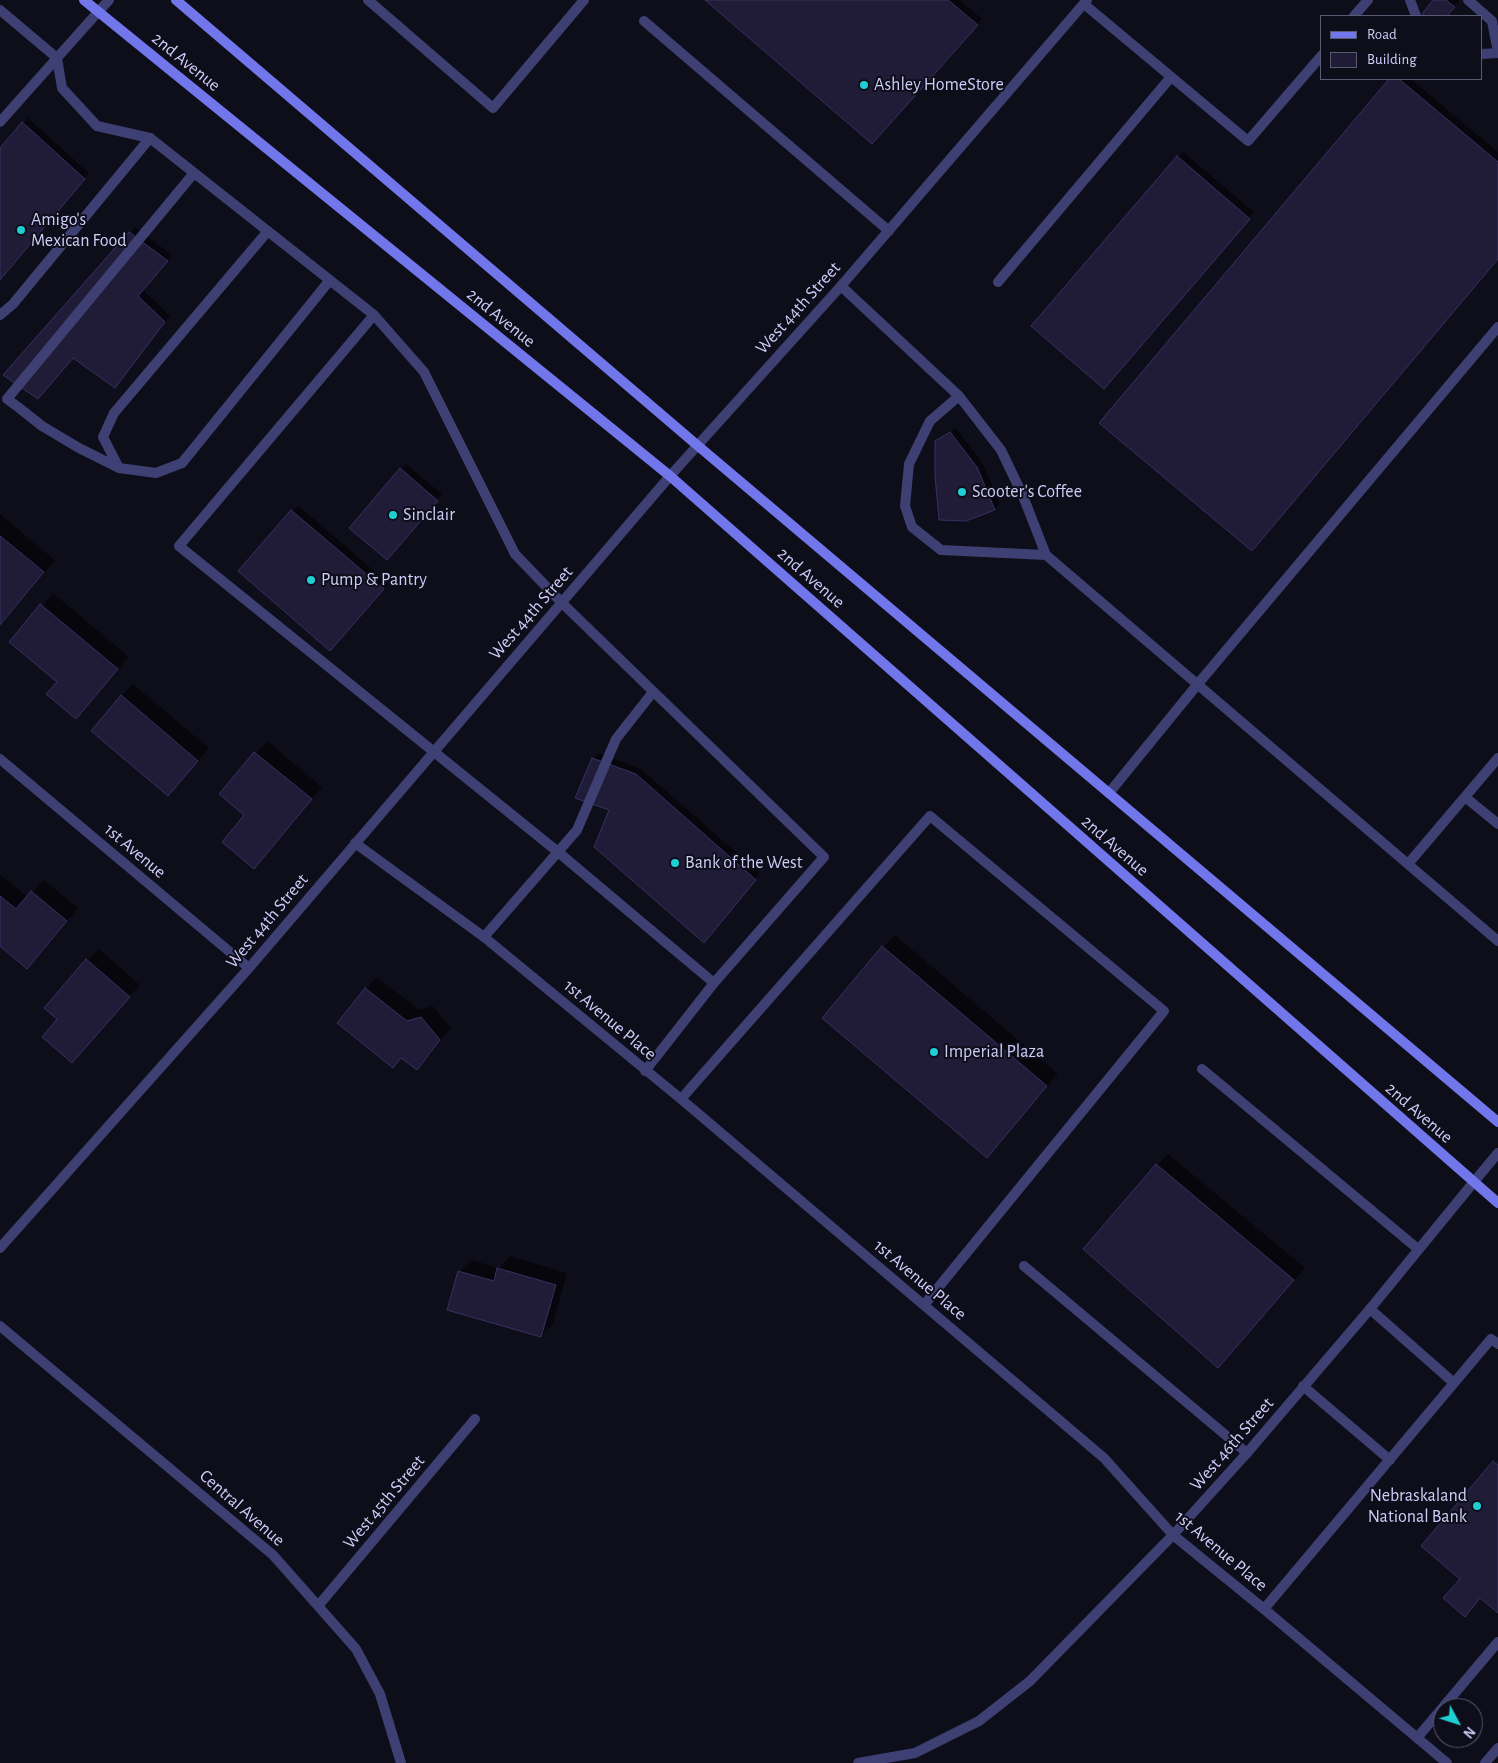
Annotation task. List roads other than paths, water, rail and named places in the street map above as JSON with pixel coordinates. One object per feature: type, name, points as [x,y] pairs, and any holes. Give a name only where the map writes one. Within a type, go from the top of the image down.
[{"type":"main road","name":"2nd Avenue","points":[[84,0],[670,476],[1498,1203]]},
{"type":"main road","name":"2nd Avenue","points":[[176,0],[697,445],[1498,1122]]},
{"type":"street","points":[[0,122],[109,0]]},
{"type":"street","points":[[368,0],[493,108],[584,0]]},
{"type":"street","points":[[1355,15],[1368,0]]},
{"type":"street","points":[[1410,0],[1416,15]]},
{"type":"street","points":[[1468,0],[1492,21],[1498,52],[1483,54]]},
{"type":"street","points":[[1086,2],[1171,77],[1248,141],[1320,57]]},
{"type":"street","name":"West 44th Street","points":[[0,1248],[249,968],[670,476],[841,286],[1086,2]]},
{"type":"street","points":[[0,10],[57,58],[62,88],[97,126],[150,138],[374,315],[424,372],[515,554],[561,602],[824,857],[714,983],[645,1071]]},
{"type":"street","points":[[644,21],[889,231]]},
{"type":"street","points":[[998,282],[1171,77]]},
{"type":"street","points":[[0,315],[13,304],[150,138]]},
{"type":"street","points":[[194,173],[7,399],[42,426],[79,448],[119,468],[156,472],[182,463],[330,280]]},
{"type":"street","points":[[119,468],[103,437],[114,413],[268,231]]},
{"type":"street","points":[[841,286],[959,396],[1001,450],[1046,555],[1498,941]]},
{"type":"street","points":[[374,315],[179,546],[558,852],[714,983]]},
{"type":"street","points":[[1109,793],[1197,685],[1498,327]]},
{"type":"street","points":[[959,396],[930,421],[909,464],[905,506],[912,527],[941,550],[1046,555]]},
{"type":"street","points":[[484,937],[577,830],[616,739],[653,692]]},
{"type":"street","name":"1st Avenue","points":[[0,758],[249,968]]},
{"type":"street","points":[[1408,864],[1498,758]]},
{"type":"street","points":[[1465,796],[1498,824]]},
{"type":"street","points":[[681,1099],[930,816],[1164,1011],[924,1305]]},
{"type":"street","name":"1st Avenue Place","points":[[355,843],[484,937],[681,1099],[1104,1458],[1173,1535],[1447,1763]]},
{"type":"street","points":[[1202,1068],[1418,1249]]},
{"type":"street","name":"West 46th Street","points":[[858,1763],[915,1753],[980,1721],[1030,1682],[1173,1535],[1247,1453],[1370,1309],[1498,1153]]},
{"type":"street","points":[[1024,1266],[1247,1453]]},
{"type":"street","points":[[1370,1309],[1454,1383]]},
{"type":"street","name":"Central Avenue","points":[[0,1326],[274,1555],[356,1649],[380,1694],[401,1763]]},
{"type":"street","points":[[1264,1609],[1491,1339],[1498,1344]]},
{"type":"street","points":[[1303,1386],[1390,1460]]},
{"type":"street","name":"West 45th Street","points":[[318,1606],[475,1420]]},
{"type":"street","points":[[1417,1738],[1498,1642]]},
{"type":"street","points":[[1486,1763],[1498,1748]]},
{"type":"place","name":"Ashley HomeStore","points":[[864,85]]},
{"type":"place","name":"Amigo's Mexican Food","points":[[21,230]]},
{"type":"place","name":"Scooter's Coffee","points":[[962,492]]},
{"type":"place","name":"Sinclair","points":[[393,515]]},
{"type":"place","name":"Pump & Pantry","points":[[311,580]]},
{"type":"place","name":"Bank of the West","points":[[675,863]]},
{"type":"place","name":"Imperial Plaza","points":[[934,1052]]},
{"type":"place","name":"Nebraskaland National Bank","points":[[1477,1506]]}]
